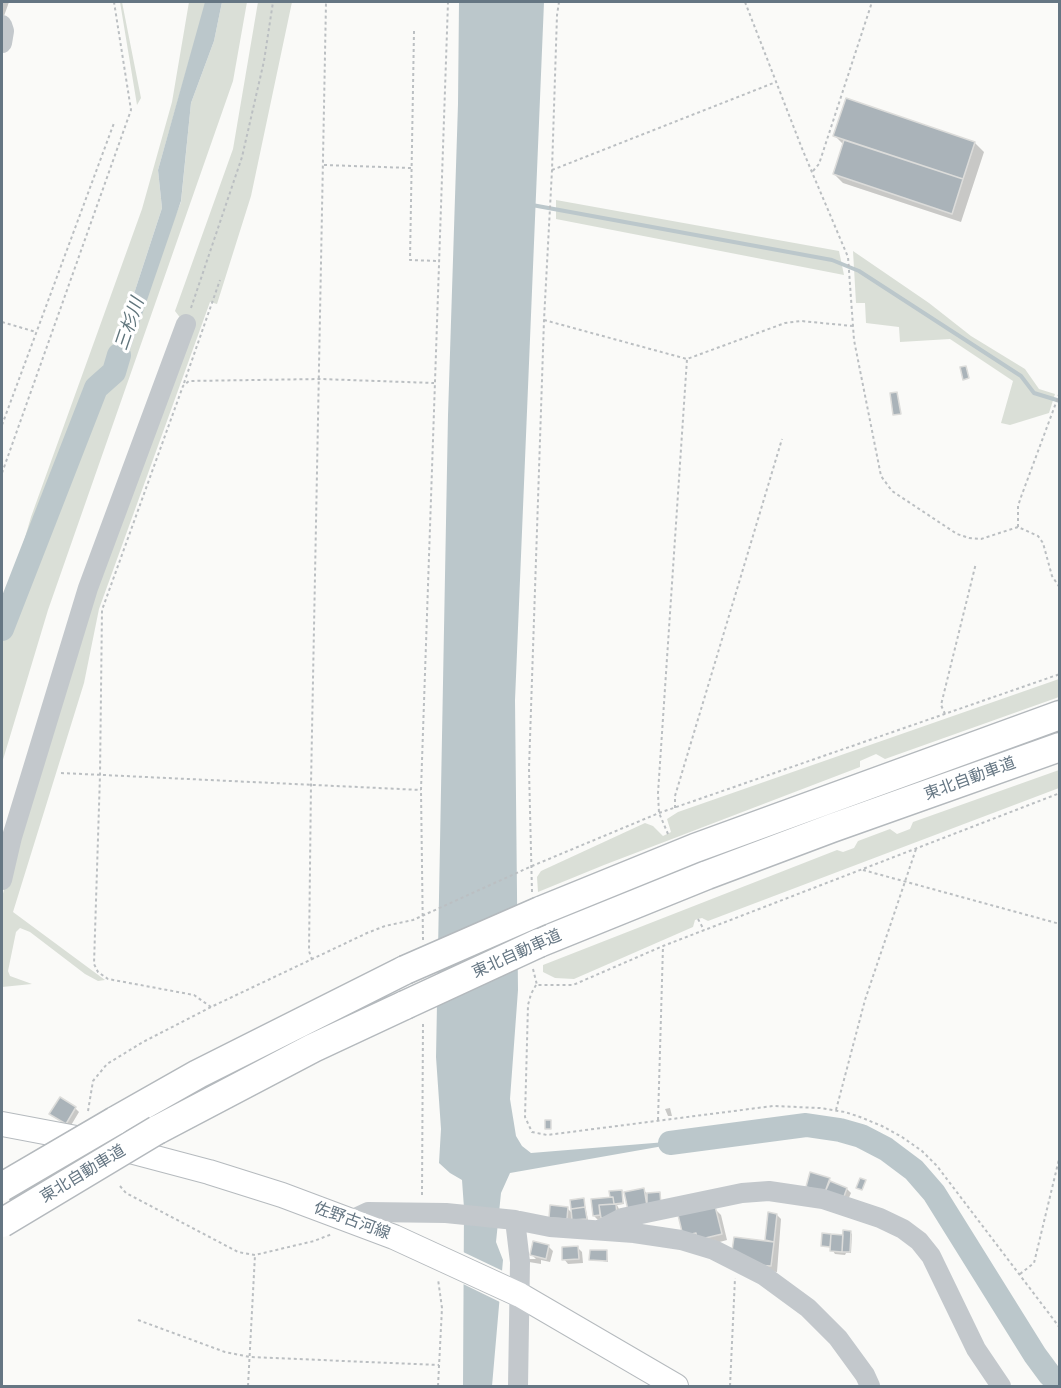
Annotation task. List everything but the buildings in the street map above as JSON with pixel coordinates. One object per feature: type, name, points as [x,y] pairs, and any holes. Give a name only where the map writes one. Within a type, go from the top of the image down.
[{"type":"highway","name":"東北自動車道","points":[[2,1187],[198,1074],[414,960],[536,904],[1059,715]]},
{"type":"highway","name":"東北自動車道","points":[[2,1223],[157,1130],[313,1048],[414,1013],[536,953],[718,871],[1059,747]]},
{"type":"main road","name":"佐野古河線","points":[[2,1124],[92,1141],[209,1172],[351,1220],[443,1258],[514,1293],[676,1386]]},
{"type":"street","points":[[2,25],[4,31],[2,44]]},
{"type":"street","points":[[2,880],[12,837],[88,588],[186,324]]},
{"type":"street","points":[[600,1229],[622,1218],[742,1193],[769,1191],[823,1199],[880,1218],[903,1229],[919,1241],[931,1256],[967,1331],[1001,1386]]},
{"type":"street","points":[[351,1220],[368,1212],[462,1215],[515,1220],[550,1227],[600,1229],[681,1240],[714,1250],[764,1275],[808,1308],[838,1338],[865,1374],[870,1386]]},
{"type":"street","points":[[515,1220],[520,1262],[514,1293],[518,1386]]},
{"type":"path","points":[[2,473],[131,110],[114,2]]},
{"type":"path","points":[[186,324],[242,157],[264,61],[273,2]]},
{"type":"path","points":[[312,960],[309,951],[311,784],[326,2]]},
{"type":"path","points":[[414,960],[423,914],[421,790],[448,2]]},
{"type":"path","points":[[536,904],[532,866],[529,770],[544,320],[559,2]]},
{"type":"path","points":[[745,2],[848,257],[853,326],[881,476],[892,491],[957,534],[981,539],[1018,527],[1038,536],[1043,543],[1059,588]]},
{"type":"path","points":[[813,172],[819,164],[872,2]]},
{"type":"path","points":[[414,31],[410,260],[439,261]]},
{"type":"path","points":[[552,171],[776,82]]},
{"type":"path","points":[[2,425],[114,123]]},
{"type":"path","points":[[324,165],[411,168]]},
{"type":"path","points":[[211,1007],[194,995],[108,979],[98,972],[94,964],[102,610],[220,280]]},
{"type":"path","points":[[544,320],[687,359],[785,323],[801,321],[853,326]]},
{"type":"path","points":[[2,322],[37,332]]},
{"type":"path","points":[[668,834],[659,813],[658,793],[687,359]]},
{"type":"path","points":[[183,386],[189,381],[320,379],[435,383]]},
{"type":"path","points":[[1018,527],[1020,497],[1059,392]]},
{"type":"path","points":[[675,808],[675,796],[782,440]]},
{"type":"path","points":[[945,714],[941,705],[976,563]]},
{"type":"path","points":[[92,1141],[87,1107],[93,1081],[107,1064],[143,1042],[211,1007],[385,926],[413,920],[520,871],[659,813],[1059,674]]},
{"type":"path","points":[[61,773],[421,790]]},
{"type":"path","points":[[537,985],[573,985],[663,946],[1059,793]]},
{"type":"path","points":[[836,1110],[865,1000],[916,848]]},
{"type":"path","points":[[861,870],[1059,924]]},
{"type":"path","points":[[698,919],[704,930]]},
{"type":"path","points":[[658,1121],[663,946]]},
{"type":"path","points":[[536,953],[533,974],[537,985]]},
{"type":"path","points":[[537,985],[528,1005],[525,1117],[532,1132],[547,1135],[773,1106],[836,1110],[882,1126],[922,1151],[958,1192],[1059,1328]]},
{"type":"path","points":[[414,1013],[422,1213]]},
{"type":"path","points":[[1020,1275],[1034,1263],[1059,1155]]},
{"type":"path","points":[[120,1186],[126,1193],[238,1252],[255,1255],[314,1241],[336,1232],[351,1220]]},
{"type":"path","points":[[248,1386],[255,1255]]},
{"type":"path","points":[[438,1386],[443,1258]]},
{"type":"path","points":[[730,1386],[735,1259]]},
{"type":"path","points":[[138,1320],[225,1352],[250,1357],[439,1365]]},
{"type":"shaded area","points":[[120,2],[122,2],[141,98],[137,105]]},
{"type":"shaded area","points":[[189,2],[205,2],[205,5],[158,170],[162,208],[112,361],[101,384],[103,392],[181,202],[191,103],[214,41],[222,2],[247,2],[233,81],[48,610],[2,763],[2,616],[31,517],[142,209],[172,102]]},
{"type":"shaded area","points":[[258,2],[292,2],[251,196],[217,304],[210,302],[99,609],[84,683],[13,912],[105,980],[98,981],[85,974],[30,932],[20,928],[16,932],[8,971],[10,976],[32,984],[2,987],[2,898],[16,838],[91,597],[185,324],[175,311],[233,149]]},
{"type":"shaded area","points":[[556,200],[839,251],[844,275],[556,219]]},
{"type":"shaded area","points":[[853,251],[929,303],[971,336],[1025,369],[1039,389],[1055,394],[1049,413],[1010,425],[1001,423],[1013,381],[950,339],[900,342],[899,327],[866,323],[865,303],[856,303]]},
{"type":"shaded area","points":[[1059,679],[1059,697],[885,759],[876,754],[860,761],[860,767],[538,892],[537,877],[541,871],[645,823],[653,826],[663,836],[671,832],[667,819],[678,812]]},
{"type":"shaded area","points":[[1059,770],[1059,788],[708,921],[702,918],[695,920],[693,927],[574,979],[555,978],[543,972],[543,965],[837,850],[843,852],[854,848],[858,841],[890,829],[897,834],[910,829],[913,822]]},
{"type":"water","points":[[205,2],[222,2],[214,41],[191,103],[181,201],[121,376],[102,392],[101,385],[112,361],[162,208],[158,170]]},
{"type":"water","points":[[459,2],[544,2],[515,700],[518,990],[510,1099],[516,1136],[522,1146],[531,1153],[703,1139],[510,1173],[501,1193],[496,1242],[503,1260],[492,1386],[463,1386],[464,1208],[462,1180],[439,1163],[441,1129],[436,1057],[448,415]]},
{"type":"pier","points":[[461,1251],[505,1272],[502,1303],[461,1283]]},
{"type":"waterway","points":[[532,205],[832,260],[859,271],[1021,376],[1034,393],[1060,401]]},
{"type":"waterway","name":"三杉川","points":[[2,629],[96,388],[114,372],[119,355]]},
{"type":"waterway","points":[[670,1143],[806,1125],[861,1136],[886,1149],[914,1170],[934,1193],[1035,1355],[1060,1385]]}]
